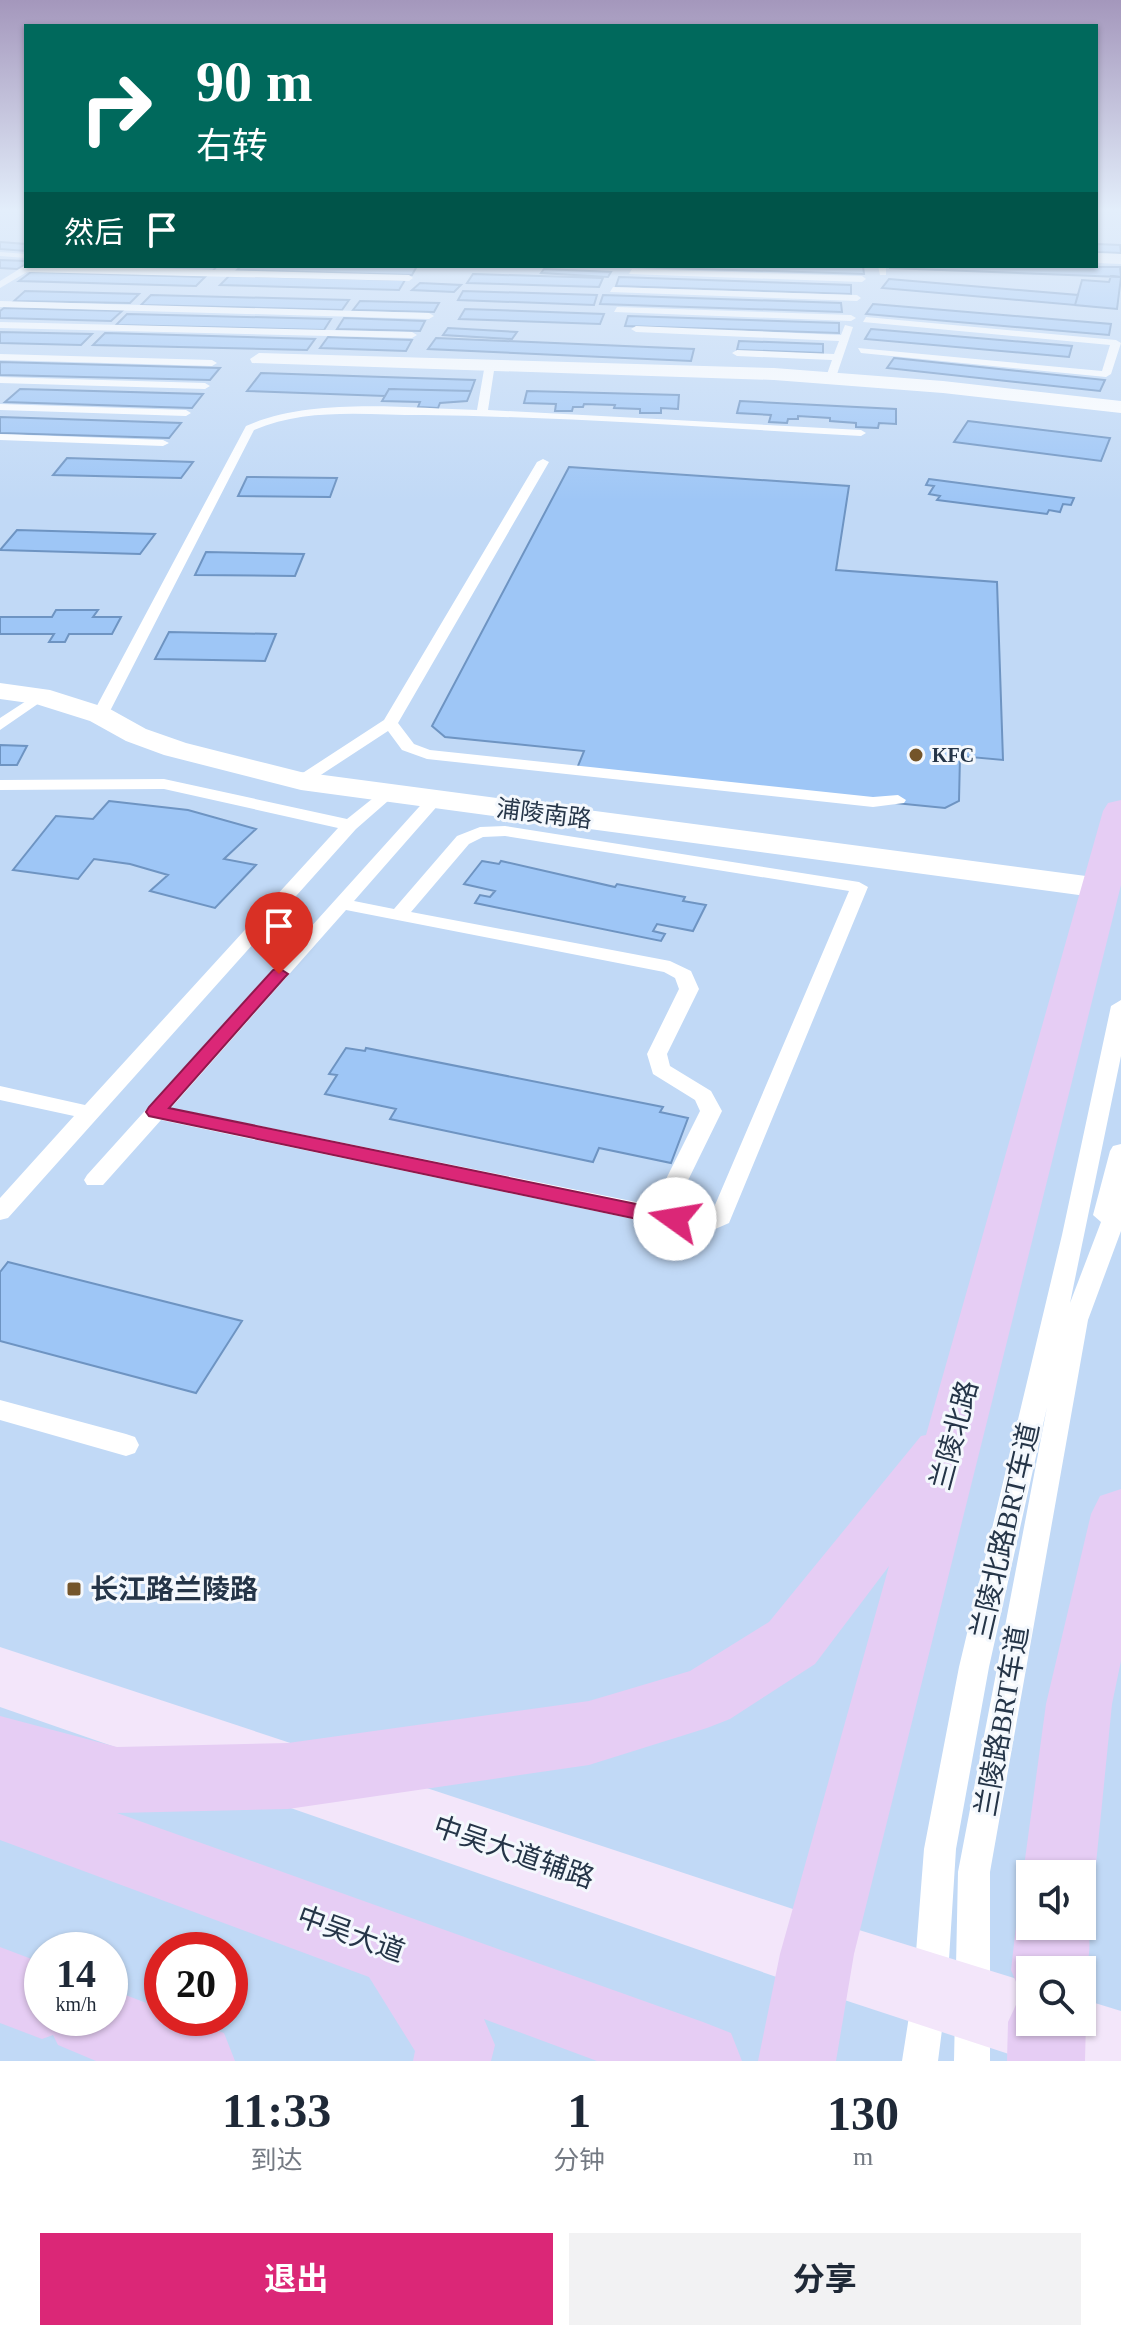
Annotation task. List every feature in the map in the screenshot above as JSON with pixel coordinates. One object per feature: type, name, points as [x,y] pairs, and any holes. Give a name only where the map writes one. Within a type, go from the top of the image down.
[{"type":"main road","name":"兰陵北路","points":[[797,2061],[817,1954],[1121,811]]},
{"type":"main road","points":[[0,1748],[117,1780],[288,1776],[589,1733],[707,1697],[792,1643],[953,1438]]},
{"type":"main road","points":[[1061,1860],[1079,1704],[1121,1514]]},
{"type":"main road","name":"中吴大道辅路","points":[[0,1677],[817,1954],[1004,2024],[1121,2050]]},
{"type":"main road","name":"中吴大道","points":[[0,1806],[703,2061]]},
{"type":"main road","points":[[1004,2024],[1046,1940]]},
{"type":"main road","points":[[396,1951],[456,2045],[452,2061]]},
{"type":"main road","points":[[0,1985],[24,1994]]},
{"type":"main road","points":[[128,2035],[196,2061]]},
{"type":"street","points":[[259,359],[831,377],[1121,407]]},
{"type":"street","name":"浦陵南路","points":[[0,691],[40,696],[100,715],[136,735],[175,749],[301,781],[1101,888]]},
{"type":"lane","points":[[171,308],[429,316]]},
{"type":"lane","points":[[831,377],[854,308]]},
{"type":"lane","points":[[617,310],[851,318]]},
{"type":"lane","points":[[861,350],[1106,374],[1116,360],[1116,343],[866,320]]},
{"type":"lane","points":[[0,325],[412,335]]},
{"type":"lane","points":[[636,329],[845,338]]},
{"type":"lane","points":[[737,353],[838,357]]},
{"type":"lane","points":[[0,357],[212,363]]},
{"type":"lane","points":[[482,412],[490,364]]},
{"type":"lane","points":[[0,380],[205,386]]},
{"type":"lane","points":[[0,407],[186,413]]},
{"type":"lane","points":[[100,715],[250,428],[271,417],[302,413],[482,412],[861,433]]},
{"type":"lane","points":[[0,437],[163,443]]},
{"type":"lane","points":[[301,781],[390,723],[543,462]]},
{"type":"lane","points":[[0,725],[40,696]]},
{"type":"lane","points":[[390,723],[408,747],[427,754],[873,802],[898,800]]},
{"type":"lane","points":[[0,785],[164,784],[350,825]]},
{"type":"lane","points":[[0,1212],[350,825],[388,794]]},
{"type":"lane","points":[[95,1180],[434,800]]},
{"type":"lane","points":[[155,1112],[704,1226],[721,1217],[859,887],[505,831],[480,832],[463,840],[398,916]]},
{"type":"lane","points":[[341,904],[670,967],[684,975],[689,989],[657,1054],[660,1069],[704,1096],[711,1111],[664,1207],[646,1212]]},
{"type":"lane","name":"兰陵北路BRT车道","points":[[1004,2024],[940,1849],[971,1682],[1070,1251],[1121,1006]]},
{"type":"lane","points":[[0,1093],[91,1113]]},
{"type":"lane","points":[[1076,1320],[1121,1151]]},
{"type":"lane","name":"兰陵路BRT车道","points":[[1004,2024],[974,1872],[1076,1320],[1121,1200]]},
{"type":"lane","points":[[0,1410],[126,1445]]},
{"type":"building","points":[[11,308],[122,311],[111,321],[0,318],[0,311]]},
{"type":"building","points":[[269,308],[343,308],[342,310]]},
{"type":"building","points":[[354,308],[436,308],[434,312]]},
{"type":"building","points":[[726,308],[842,308],[842,312]]},
{"type":"building","points":[[870,308],[923,308],[1111,324],[1109,335],[866,314]]},
{"type":"building","points":[[465,309],[604,314],[600,324],[459,319]]},
{"type":"building","points":[[127,314],[331,319],[324,330],[116,325]]},
{"type":"building","points":[[628,316],[839,323],[839,333],[625,326]]},
{"type":"building","points":[[344,318],[425,321],[420,331],[337,329]]},
{"type":"building","points":[[448,328],[517,332],[512,339],[443,335]]},
{"type":"building","points":[[871,329],[1072,346],[1069,357],[865,339]]},
{"type":"building","points":[[0,332],[92,334],[81,345],[0,343]]},
{"type":"building","points":[[105,333],[315,339],[307,350],[93,345]]},
{"type":"building","points":[[328,337],[412,340],[406,351],[320,348]]},
{"type":"building","points":[[436,338],[694,349],[691,361],[428,349]]},
{"type":"building","points":[[739,341],[823,344],[823,353],[737,350]]},
{"type":"building","points":[[894,358],[1105,380],[1100,391],[887,368]]},
{"type":"building","points":[[0,362],[220,368],[210,380],[0,375]]},
{"type":"building","points":[[261,373],[475,380],[471,391],[389,389],[385,396],[247,391]]},
{"type":"building","points":[[20,389],[203,394],[192,408],[5,402]]},
{"type":"building","points":[[389,389],[471,391],[467,401],[440,403],[438,408],[418,407],[420,402],[382,401]]},
{"type":"building","points":[[527,391],[679,395],[678,409],[661,408],[661,413],[640,413],[640,409],[584,404],[583,407],[573,407],[572,411],[555,411],[556,404],[524,403]]},
{"type":"building","points":[[740,401],[896,409],[896,424],[879,423],[878,428],[856,427],[856,423],[830,421],[830,418],[798,416],[798,419],[788,419],[787,423],[769,422],[771,415],[737,413]]},
{"type":"building","points":[[0,417],[181,423],[169,438],[0,433]]},
{"type":"building","points":[[968,421],[1110,438],[1101,461],[954,442]]},
{"type":"building","points":[[67,458],[193,462],[181,478],[53,475]]},
{"type":"building","points":[[569,467],[849,486],[836,570],[997,582],[1003,760],[960,756],[959,801],[945,808],[576,771],[584,751],[445,737],[432,726]]},
{"type":"building","points":[[247,477],[337,478],[330,497],[238,496]]},
{"type":"building","points":[[929,479],[1074,498],[1071,505],[1063,504],[1060,512],[1049,510],[1047,514],[937,500],[940,496],[929,494],[934,486],[926,485]]},
{"type":"building","points":[[17,530],[155,534],[140,554],[0,550]]},
{"type":"building","points":[[206,552],[304,554],[295,576],[195,575]]},
{"type":"building","points":[[56,610],[98,610],[93,617],[121,617],[112,634],[69,634],[65,642],[49,642],[54,634],[0,634],[0,617],[52,617]]},
{"type":"building","points":[[169,632],[276,634],[265,661],[155,659]]},
{"type":"building","points":[[0,745],[27,746],[17,765],[0,765]]},
{"type":"building","points":[[109,801],[188,810],[256,829],[224,859],[256,865],[215,908],[150,891],[168,875],[130,864],[94,859],[78,879],[13,870],[56,816],[93,819]]},
{"type":"building","points":[[482,861],[499,864],[501,861],[615,887],[617,884],[685,897],[683,901],[706,905],[693,931],[657,924],[653,931],[665,934],[661,941],[475,903],[480,895],[490,897],[495,891],[464,884]]},
{"type":"building","points":[[346,1048],[365,1051],[366,1048],[663,1107],[660,1112],[688,1118],[671,1163],[599,1148],[593,1162],[390,1119],[396,1109],[325,1094],[337,1075],[329,1074]]},
{"type":"building","points":[[8,1262],[242,1321],[196,1393],[0,1341],[0,1272]]},
{"type":"place","name":"KFC","points":[[916,755]]},
{"type":"place","name":"长江路兰陵路","points":[[74,1589]]},
{"type":"route","points":[[279,974],[155,1112],[675,1219]]}]
